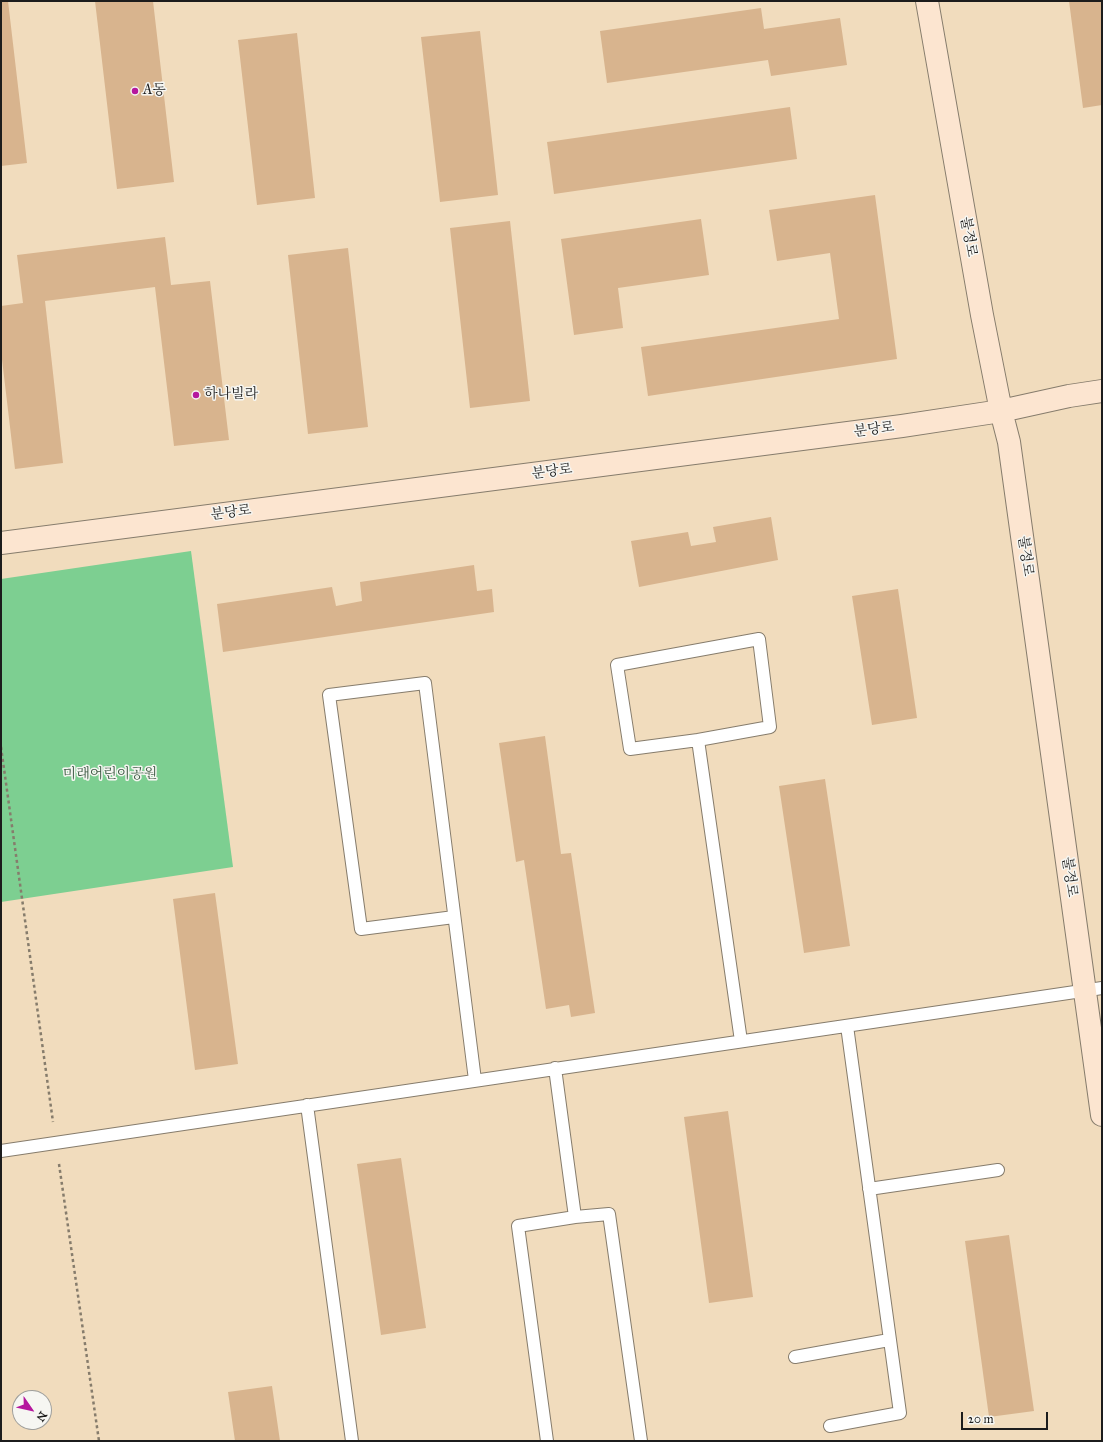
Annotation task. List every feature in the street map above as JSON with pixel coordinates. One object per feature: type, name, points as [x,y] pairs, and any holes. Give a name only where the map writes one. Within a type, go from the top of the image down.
[{"type":"main road","name":"불정로","points":[[927,1],[982,315],[1001,411],[1009,442],[1093,988],[1102,1115]]},
{"type":"main road","name":"분당로","points":[[1,543],[902,426],[1001,411],[1069,396],[1102,391]]},
{"type":"lane","points":[[760,640],[770,727],[698,740],[630,749],[617,665],[760,640]]},
{"type":"lane","points":[[454,917],[361,929],[329,695],[425,683],[475,1080]]},
{"type":"lane","points":[[698,740],[741,1041]]},
{"type":"lane","points":[[1,1151],[1093,988]]},
{"type":"lane","points":[[830,1426],[900,1413],[846,1026]]},
{"type":"lane","points":[[555,1068],[576,1217]]},
{"type":"lane","points":[[308,1105],[352,1441]]},
{"type":"lane","points":[[869,1189],[998,1170]]},
{"type":"lane","points":[[547,1441],[518,1226],[576,1217],[609,1214],[641,1441]]},
{"type":"lane","points":[[795,1357],[889,1340]]},
{"type":"path","points":[[1,747],[54,1128]]},
{"type":"path","points":[[58,1158],[99,1441]]},
{"type":"green space","name":"미래어린이공원","points":[[191,551],[233,867],[1,902],[1,579]]},
{"type":"building","points":[[1,1],[8,1],[27,163],[1,166]]},
{"type":"building","name":"A동","points":[[95,1],[153,1],[174,182],[117,189]]},
{"type":"building","points":[[1069,1],[1102,1],[1102,105],[1083,108]]},
{"type":"building","points":[[761,8],[764,29],[840,18],[847,65],[771,76],[768,60],[607,83],[600,31]]},
{"type":"building","points":[[480,31],[498,195],[440,202],[421,37]]},
{"type":"building","points":[[297,33],[315,198],[257,205],[238,40]]},
{"type":"building","points":[[790,107],[797,159],[554,194],[547,142]]},
{"type":"building","points":[[875,195],[897,359],[648,396],[641,347],[839,319],[830,253],[777,261],[769,210]]},
{"type":"building","points":[[701,219],[709,275],[618,288],[623,328],[574,335],[561,239]]},
{"type":"building","points":[[510,221],[530,401],[470,408],[450,228]]},
{"type":"building","name":"하나빌라","points":[[165,237],[171,285],[210,281],[229,440],[174,446],[155,287],[45,301],[63,463],[15,469],[1,351],[1,306],[23,303],[17,255]]},
{"type":"building","points":[[348,248],[368,427],[308,434],[288,255]]},
{"type":"building","points":[[771,517],[778,560],[639,587],[631,541],[688,532],[691,546],[716,542],[713,527]]},
{"type":"building","points":[[474,565],[477,591],[492,589],[494,612],[223,652],[217,604],[332,587],[336,606],[362,601],[360,582]]},
{"type":"building","points":[[898,589],[917,718],[872,725],[852,596]]},
{"type":"building","points":[[545,736],[561,854],[571,853],[595,1013],[571,1017],[569,1005],[546,1009],[524,860],[516,862],[499,743]]},
{"type":"building","points":[[825,779],[850,946],[804,953],[779,786]]},
{"type":"building","points":[[215,893],[238,1064],[195,1070],[173,899]]},
{"type":"building","points":[[728,1111],[753,1297],[709,1303],[684,1117]]},
{"type":"building","points":[[401,1158],[426,1328],[381,1335],[357,1164]]},
{"type":"building","points":[[1009,1235],[1034,1411],[989,1417],[965,1241]]},
{"type":"building","points":[[272,1386],[280,1441],[235,1441],[228,1392]]},
{"type":"place","name":"A동","points":[[135,91]]},
{"type":"place","name":"하나빌라","points":[[196,395]]}]
